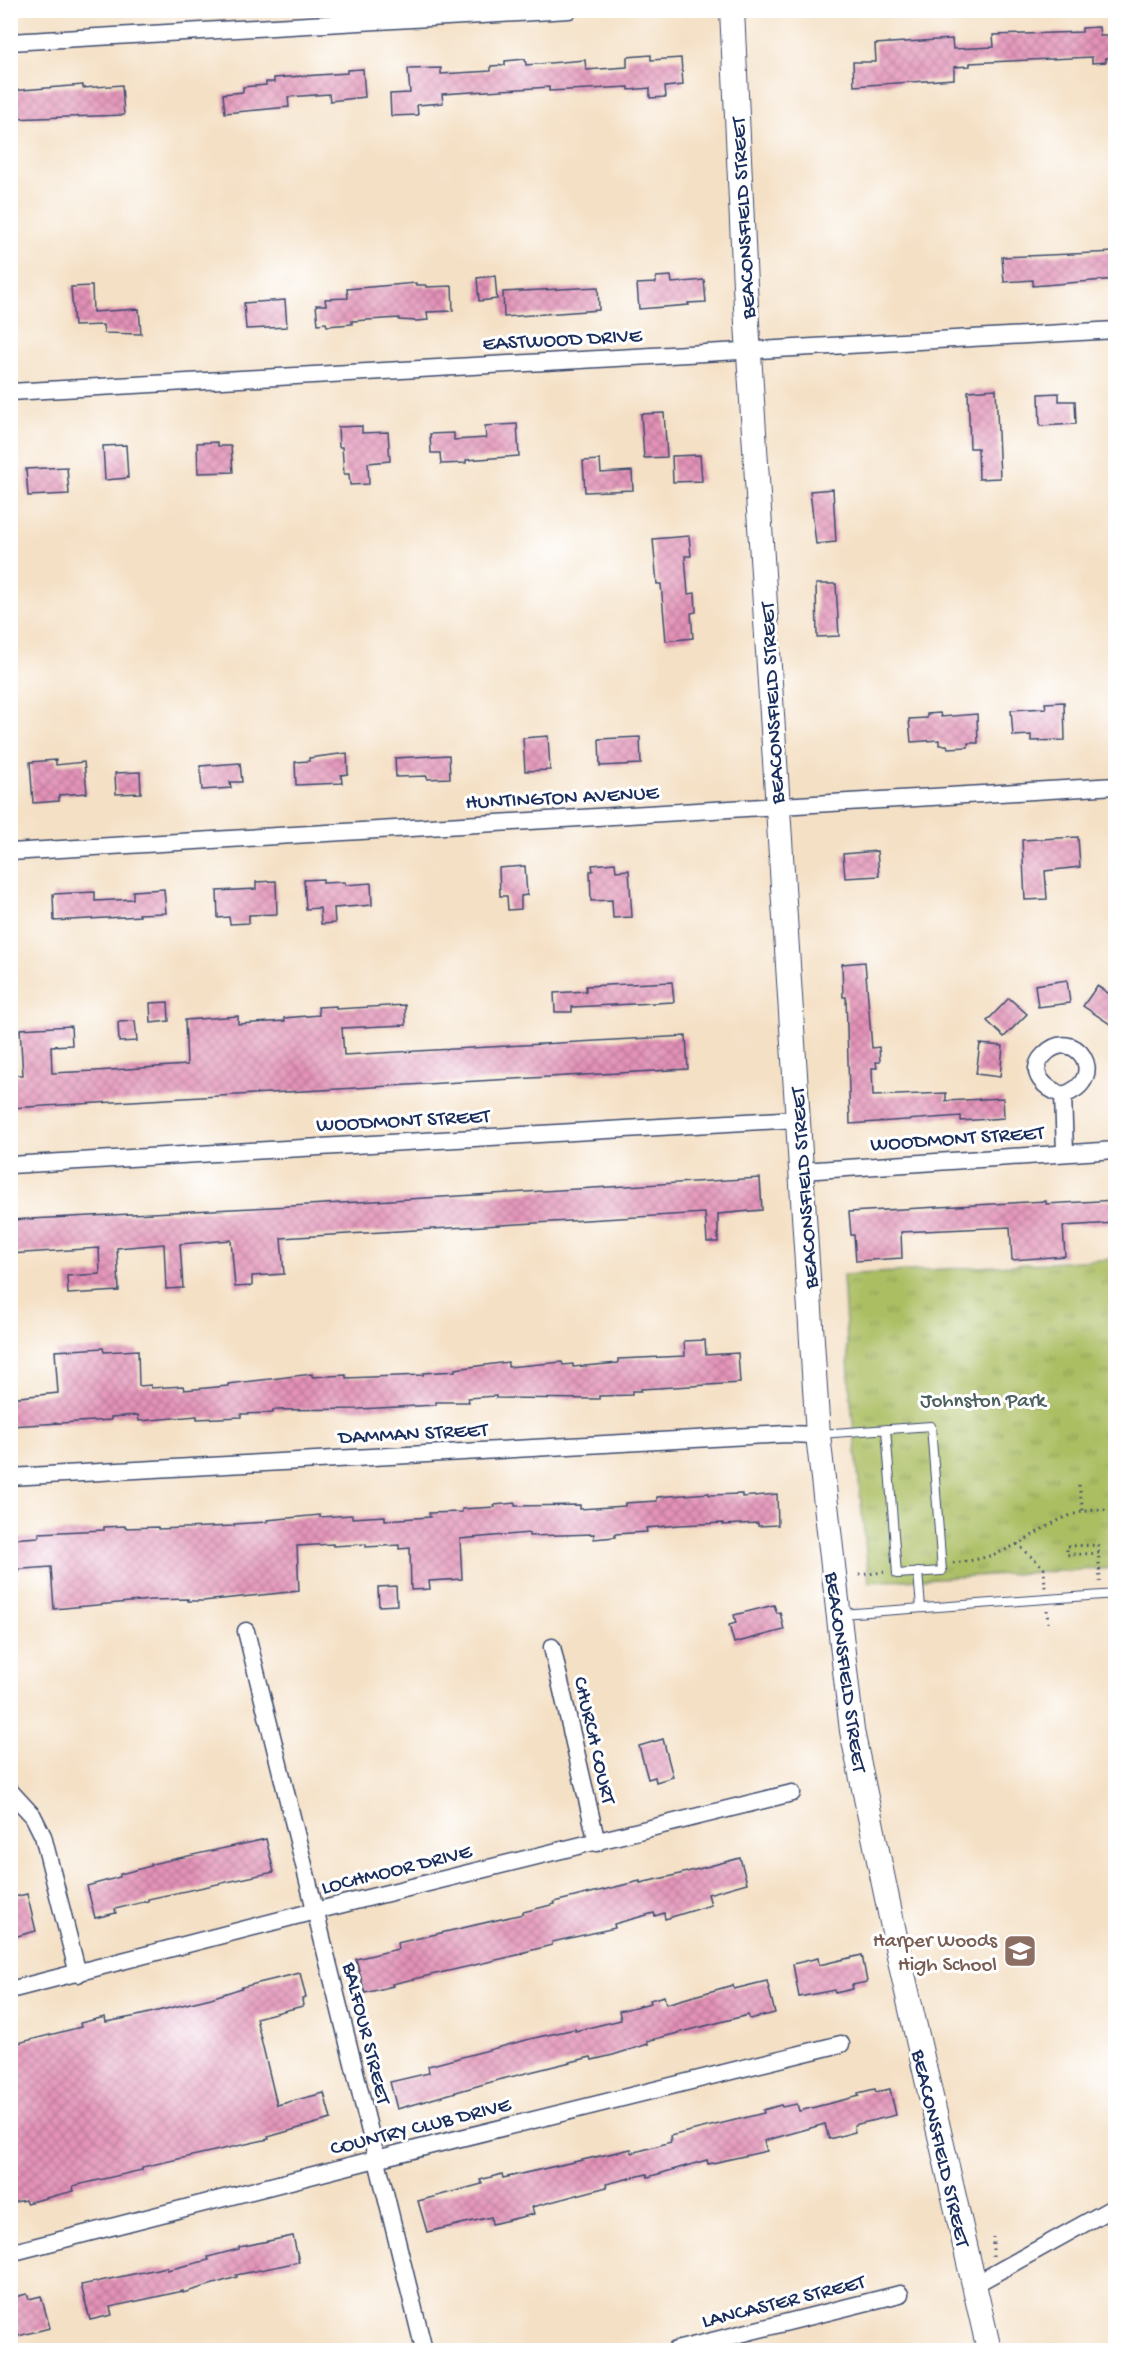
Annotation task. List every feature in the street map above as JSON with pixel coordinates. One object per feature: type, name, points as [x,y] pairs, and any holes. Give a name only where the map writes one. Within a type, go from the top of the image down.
[{"type":"street","points":[[10,42],[569,10]]},
{"type":"street","name":"BEACONSFIELD STREET","points":[[732,10],[749,350],[818,1434],[837,1614],[852,1731],[902,1970],[972,2286],[989,2350]]},
{"type":"street","name":"EASTWOOD DRIVE","points":[[10,392],[1116,330]]},
{"type":"street","name":"HUNTINGTON AVENUE","points":[[10,852],[1116,786]]},
{"type":"street","points":[[1063,1095],[1065,1152]]},
{"type":"street","name":"WOODMONT STREET","points":[[10,1165],[798,1119]]},
{"type":"street","name":"WOODMONT STREET","points":[[802,1171],[1116,1150]]},
{"type":"street","name":"DAMMAN STREET","points":[[10,1477],[818,1434]]},
{"type":"street","name":"BALFOUR STREET","points":[[246,1631],[424,2350]]},
{"type":"street","name":"CHURCH COURT","points":[[552,1647],[597,1843]]},
{"type":"street","points":[[10,1791],[33,1816],[43,1836],[78,1974]]},
{"type":"street","name":"LOCHMOOR DRIVE","points":[[10,1990],[315,1911],[792,1793]]},
{"type":"street","name":"COUNTRY CLUB DRIVE","points":[[10,2253],[376,2159],[841,2044]]},
{"type":"street","points":[[972,2286],[1116,2206]]},
{"type":"street","name":"LANCASTER STREET","points":[[676,2350],[900,2294]]},
{"type":"lane","points":[[818,1434],[886,1429],[931,1426],[942,1570],[897,1574],[886,1429]]},
{"type":"lane","points":[[918,1572],[921,1608]]},
{"type":"lane","points":[[837,1614],[1116,1594]]},
{"type":"path","points":[[1080,1485],[1083,1511]]},
{"type":"path","points":[[941,1564],[989,1556],[1017,1544],[1047,1525],[1083,1511],[1101,1509],[1116,1511]]},
{"type":"path","points":[[1017,1544],[1044,1568],[1048,1623]]},
{"type":"path","points":[[1099,1554],[1067,1555],[1067,1546],[1098,1545],[1099,1554],[1101,1595]]},
{"type":"path","points":[[859,1575],[897,1571]]},
{"type":"path","points":[[993,2237],[993,2256]]},
{"type":"green space","name":"Johnston Park","points":[[1115,1259],[1115,1568],[869,1582],[850,1392],[843,1275]]},
{"type":"building","points":[[1099,27],[1100,36],[1116,36],[1116,57],[1106,58],[1106,62],[1092,63],[1092,57],[970,63],[970,66],[954,67],[954,79],[854,86],[853,62],[876,62],[875,44],[952,39],[953,49],[994,47],[993,35],[1082,32],[1082,28]]},
{"type":"building","points":[[651,55],[651,60],[681,58],[683,85],[665,87],[666,97],[650,98],[650,88],[629,90],[629,87],[549,91],[549,87],[442,94],[443,103],[417,105],[418,115],[391,116],[390,94],[410,93],[408,69],[441,68],[441,74],[491,71],[491,66],[505,65],[505,61],[525,59],[526,65],[585,60],[586,70],[627,67],[627,57]]},
{"type":"building","points":[[363,69],[365,97],[330,101],[329,94],[288,97],[289,107],[225,113],[223,94],[243,92],[243,87],[266,85],[266,82],[274,82],[274,78],[347,73],[347,70]]},
{"type":"building","points":[[83,85],[83,88],[122,85],[124,115],[10,119],[10,91]]},
{"type":"building","points":[[1116,252],[1116,279],[1033,286],[1033,280],[1004,282],[1002,257]]},
{"type":"building","points":[[495,276],[497,299],[479,301],[477,278]]},
{"type":"building","points":[[671,276],[672,283],[704,280],[706,302],[639,309],[637,284],[656,283],[656,277]]},
{"type":"building","points":[[416,283],[416,285],[426,285],[426,287],[452,286],[453,311],[427,312],[428,320],[399,320],[399,318],[352,321],[352,324],[327,326],[326,323],[318,324],[316,305],[326,305],[325,299],[348,298],[347,289]]},
{"type":"building","points":[[92,286],[93,312],[139,309],[141,334],[104,333],[103,325],[74,326],[71,287]]},
{"type":"building","points":[[598,287],[599,310],[504,317],[503,292]]},
{"type":"building","points":[[285,300],[287,327],[246,329],[244,303]]},
{"type":"building","points":[[996,389],[1000,478],[979,479],[978,448],[970,448],[968,391]]},
{"type":"building","points":[[1059,393],[1059,401],[1075,401],[1076,424],[1040,426],[1039,394]]},
{"type":"building","points":[[664,413],[667,457],[644,458],[641,414]]},
{"type":"building","points":[[517,424],[519,456],[441,464],[440,453],[431,453],[430,434],[454,433],[454,440],[486,438],[485,426]]},
{"type":"building","points":[[362,426],[362,433],[388,432],[390,461],[368,463],[369,484],[350,485],[349,474],[344,474],[338,427]]},
{"type":"building","points":[[217,442],[218,446],[231,446],[233,472],[198,473],[197,443]]},
{"type":"building","points":[[126,445],[128,478],[105,480],[103,446]]},
{"type":"building","points":[[700,455],[702,481],[673,482],[672,456]]},
{"type":"building","points":[[600,460],[601,473],[632,471],[633,490],[585,492],[583,461]]},
{"type":"building","points":[[67,467],[69,494],[28,496],[26,469]]},
{"type":"building","points":[[833,489],[836,542],[816,544],[810,491]]},
{"type":"building","points":[[689,536],[691,556],[685,556],[688,594],[695,593],[696,612],[691,613],[693,638],[666,641],[661,584],[657,584],[653,539]]},
{"type":"building","points":[[816,584],[836,584],[839,636],[817,637]]},
{"type":"building","points":[[1064,702],[1065,740],[1031,741],[1031,735],[1013,736],[1011,710],[1046,708],[1045,703]]},
{"type":"building","points":[[940,713],[941,717],[977,714],[978,743],[968,743],[968,747],[948,748],[947,745],[939,745],[939,740],[911,742],[909,719],[927,718],[927,714]]},
{"type":"building","points":[[548,736],[550,770],[525,771],[523,738]]},
{"type":"building","points":[[640,737],[641,764],[600,766],[599,739]]},
{"type":"building","points":[[347,753],[348,774],[341,775],[342,783],[296,785],[295,762]]},
{"type":"building","points":[[449,755],[450,778],[396,777],[395,758]]},
{"type":"building","points":[[56,760],[56,765],[84,762],[87,793],[59,795],[59,801],[33,803],[30,762]]},
{"type":"building","points":[[240,763],[242,782],[230,782],[231,788],[202,790],[200,766]]},
{"type":"building","points":[[140,772],[141,793],[116,794],[115,773]]},
{"type":"building","points":[[1078,837],[1080,867],[1045,871],[1047,899],[1025,900],[1022,840]]},
{"type":"building","points":[[877,851],[879,876],[845,878],[843,854]]},
{"type":"building","points":[[615,863],[616,871],[629,870],[632,917],[613,918],[612,900],[591,901],[590,871],[593,871],[592,865]]},
{"type":"building","points":[[525,866],[527,895],[521,896],[521,909],[508,910],[507,896],[500,896],[499,868]]},
{"type":"building","points":[[323,879],[323,883],[345,882],[345,885],[371,883],[372,905],[334,908],[335,923],[321,924],[320,908],[306,909],[304,880]]},
{"type":"building","points":[[276,881],[277,914],[249,915],[249,923],[230,924],[229,917],[218,918],[217,891],[256,889],[256,882]]},
{"type":"building","points":[[164,889],[166,913],[54,921],[53,894],[95,892],[95,901],[133,899],[133,891]]},
{"type":"building","points":[[865,962],[872,1048],[879,1047],[880,1062],[876,1062],[877,1068],[872,1068],[873,1096],[946,1093],[946,1101],[1003,1098],[1004,1118],[961,1121],[961,1116],[850,1124],[846,997],[843,997],[842,964]]},
{"type":"building","points":[[1067,980],[1070,1003],[1038,1007],[1035,985]]},
{"type":"building","points":[[672,982],[674,1002],[572,1007],[572,1012],[555,1012],[554,993],[586,991],[586,986]]},
{"type":"building","points":[[1097,986],[1116,998],[1116,1028],[1083,1006]]},
{"type":"building","points":[[1009,998],[1027,1014],[1004,1037],[987,1021]]},
{"type":"building","points":[[168,1002],[169,1021],[151,1023],[150,1003]]},
{"type":"building","points":[[405,1005],[406,1025],[342,1028],[344,1055],[686,1036],[688,1069],[10,1108],[10,1075],[23,1075],[20,1029],[71,1026],[72,1045],[51,1046],[52,1073],[96,1071],[187,1065],[185,1020],[238,1016],[238,1024],[285,1021],[284,1018],[319,1015],[318,1007],[336,1006],[336,1009]]},
{"type":"building","points":[[135,1021],[137,1041],[119,1042],[118,1022]]},
{"type":"building","points":[[980,1044],[1003,1046],[1000,1077],[976,1074]]},
{"type":"building","points":[[760,1178],[762,1210],[718,1214],[718,1242],[707,1242],[705,1213],[281,1238],[284,1274],[252,1276],[252,1286],[235,1287],[231,1240],[180,1244],[183,1288],[166,1289],[164,1244],[117,1248],[119,1291],[68,1294],[67,1276],[100,1274],[99,1248],[10,1254],[10,1220]]},
{"type":"building","points":[[1116,1200],[1116,1223],[1063,1226],[1065,1256],[1012,1260],[1010,1227],[901,1232],[902,1258],[856,1261],[854,1235],[851,1235],[849,1212],[1046,1201],[1046,1204]]},
{"type":"building","points":[[705,1340],[706,1355],[738,1353],[740,1383],[641,1389],[641,1391],[632,1391],[632,1395],[599,1396],[599,1399],[496,1398],[496,1396],[468,1398],[469,1402],[436,1402],[436,1405],[273,1410],[273,1413],[241,1414],[241,1417],[197,1419],[197,1416],[139,1421],[138,1415],[111,1417],[111,1420],[10,1426],[10,1398],[58,1393],[55,1351],[103,1348],[104,1352],[138,1350],[139,1386],[151,1385],[151,1388],[183,1386],[184,1390],[312,1374],[312,1377],[346,1375],[346,1378],[423,1375],[423,1373],[455,1371],[455,1369],[508,1362],[508,1367],[562,1362],[563,1365],[573,1364],[573,1367],[618,1363],[618,1359],[685,1356],[684,1341]]},
{"type":"building","points":[[709,1493],[709,1495],[742,1494],[742,1497],[777,1494],[778,1525],[758,1526],[758,1523],[723,1525],[723,1523],[679,1525],[646,1528],[647,1532],[615,1534],[615,1537],[594,1539],[594,1534],[529,1536],[529,1533],[460,1539],[462,1579],[429,1581],[430,1589],[411,1590],[410,1548],[399,1549],[399,1545],[297,1546],[299,1591],[203,1601],[151,1600],[54,1609],[51,1567],[10,1570],[10,1539],[39,1537],[39,1533],[104,1530],[104,1527],[125,1526],[125,1528],[158,1527],[158,1529],[234,1526],[234,1524],[320,1515],[320,1517],[352,1515],[352,1518],[385,1516],[385,1520],[430,1517],[429,1513],[462,1512],[462,1509],[515,1503],[515,1506],[580,1505],[580,1509],[625,1506],[625,1503],[657,1501],[657,1497]]},
{"type":"building","points":[[396,1586],[397,1605],[379,1606],[378,1587]]},
{"type":"building","points":[[774,1605],[777,1613],[780,1612],[784,1630],[734,1643],[729,1625],[736,1623],[734,1615]]},
{"type":"building","points":[[663,1739],[673,1777],[656,1782],[655,1777],[648,1779],[639,1746]]},
{"type":"building","points":[[266,1839],[274,1872],[148,1899],[148,1901],[115,1909],[116,1913],[95,1918],[87,1886],[120,1877],[120,1874],[151,1866],[151,1864]]},
{"type":"building","points":[[740,1858],[747,1883],[708,1894],[711,1905],[665,1919],[664,1913],[655,1916],[654,1913],[614,1924],[615,1928],[552,1942],[552,1945],[522,1954],[392,1984],[393,1986],[365,1993],[356,1959],[398,1949],[397,1943],[523,1914],[523,1912],[555,1904],[554,1902],[640,1881],[640,1883],[672,1876]]},
{"type":"building","points":[[27,1894],[36,1931],[10,1938],[10,1898]]},
{"type":"building","points":[[862,1955],[867,1982],[852,1985],[853,1989],[835,1993],[834,1990],[799,1997],[793,1964],[818,1958],[819,1965]]},
{"type":"building","points":[[300,1973],[306,1998],[302,1999],[303,2006],[256,2018],[277,2105],[324,2093],[331,2119],[268,2137],[269,2139],[142,2167],[142,2170],[73,2186],[74,2191],[26,2203],[25,2200],[10,2203],[10,2045],[81,2027],[80,2023],[105,2017],[106,2022],[137,2016]]},
{"type":"building","points":[[767,1981],[775,2013],[750,2019],[748,2015],[647,2041],[648,2044],[613,2055],[592,2060],[591,2057],[498,2080],[397,2109],[390,2082],[429,2073],[428,2066],[534,2038],[621,2020],[619,2011],[651,2003],[650,2000],[664,1996],[666,2004],[733,1985],[734,1989]]},
{"type":"building","points":[[875,2089],[876,2092],[890,2089],[896,2115],[854,2125],[855,2132],[829,2139],[825,2124],[764,2141],[767,2151],[708,2164],[707,2160],[648,2177],[647,2174],[606,2184],[607,2187],[532,2207],[534,2214],[492,2224],[491,2217],[427,2232],[418,2201],[482,2184],[480,2180],[502,2174],[503,2178],[631,2149],[632,2153],[671,2142],[670,2136],[764,2113],[763,2110],[781,2105],[782,2107],[797,2104],[799,2111],[859,2096],[858,2093]]},
{"type":"building","points":[[293,2236],[299,2262],[236,2275],[237,2277],[183,2293],[183,2291],[110,2307],[112,2315],[90,2320],[81,2285],[167,2267],[167,2270],[209,2260],[208,2257],[239,2249],[239,2247]]},
{"type":"building","points":[[27,2294],[29,2299],[41,2296],[50,2328],[10,2338],[10,2298]]},
{"type":"place","name":"Harper Woods High School","points":[[1020,1951]]}]
